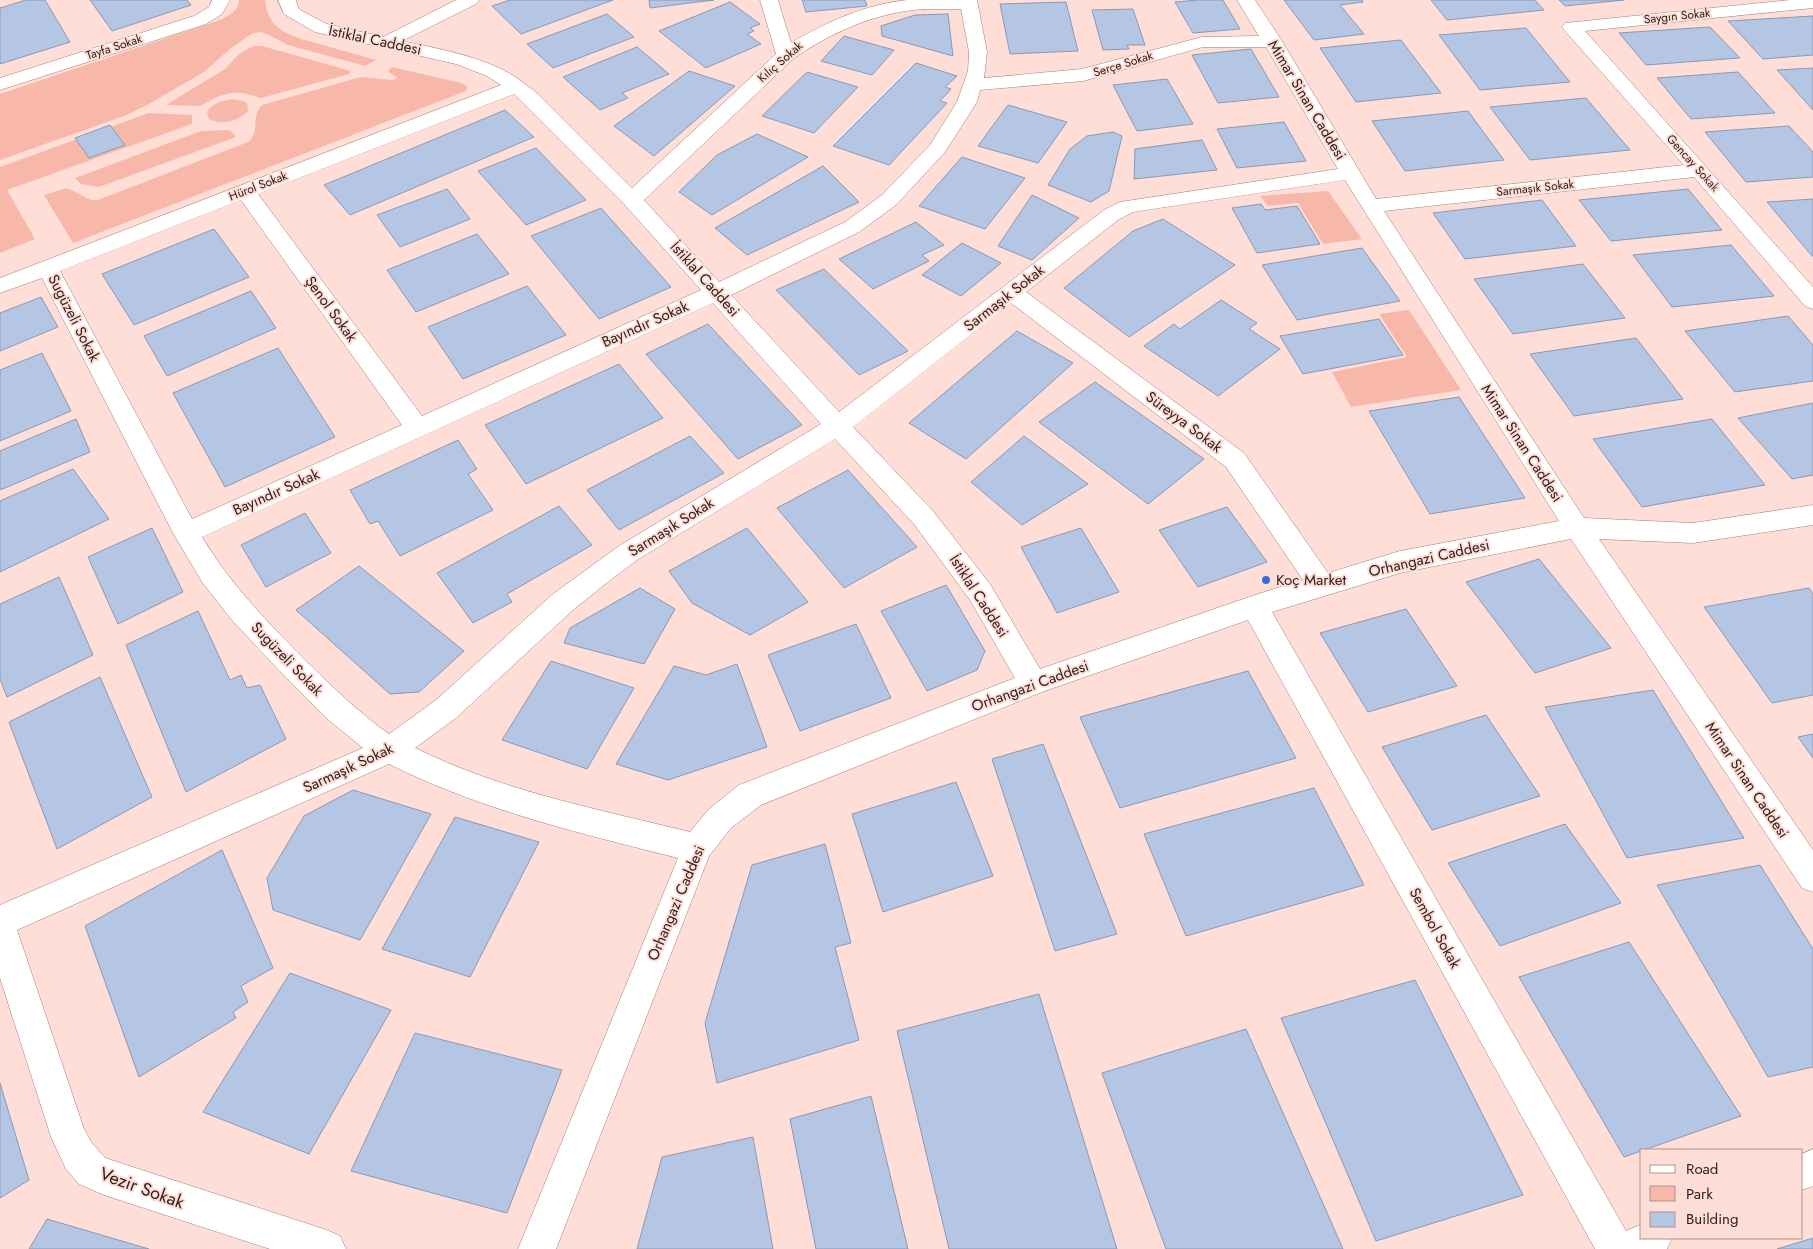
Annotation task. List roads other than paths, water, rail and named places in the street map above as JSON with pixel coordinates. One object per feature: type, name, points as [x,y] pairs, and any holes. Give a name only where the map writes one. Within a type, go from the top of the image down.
[{"type":"street","name":"Tayfa Sokak","points":[[0,84],[200,20],[216,10],[221,0]]},
{"type":"street","name":"İstiklal Caddesi","points":[[286,0],[290,10],[305,21],[321,28],[462,60],[494,72],[516,86],[632,200],[837,426],[923,517],[980,592],[1032,683]]},
{"type":"street","points":[[386,42],[470,0]]},
{"type":"street","points":[[769,0],[786,55]]},
{"type":"street","name":"Mimar Sinan Caddesi","points":[[1246,0],[1273,41],[1371,206],[1577,528],[1813,877]]},
{"type":"street","name":"Kılıç Sokak","points":[[632,200],[786,55],[809,38],[890,9],[910,5],[968,2]]},
{"type":"street","name":"Bayındır Sokak","points":[[186,533],[717,292],[852,227],[888,200],[938,148],[967,102],[977,71],[978,52],[968,2]]},
{"type":"street","name":"Saygın Sokak","points":[[1571,27],[1813,3]]},
{"type":"street","name":"Gencay Sokak","points":[[1571,27],[1813,301]]},
{"type":"street","name":"Serçe Sokak","points":[[973,85],[1083,75],[1202,42],[1273,41]]},
{"type":"street","name":"Hürol Sokak","points":[[0,286],[516,86]]},
{"type":"street","name":"Sarmaşık Sokak","points":[[1371,206],[1699,170]]},
{"type":"street","name":"Sarmaşık Sokak","points":[[0,921],[390,750],[446,710],[563,602],[595,577],[628,553],[837,426],[1111,215],[1127,207],[1351,173]]},
{"type":"street","name":"Şenol Sokak","points":[[245,191],[417,428]]},
{"type":"street","name":"Sugüzeli Sokak","points":[[48,268],[186,533],[220,586],[261,634],[326,699],[354,724],[390,750],[450,778],[515,800],[697,848]]},
{"type":"street","name":"Süreyya Sokak","points":[[1011,292],[1234,460],[1321,585]]},
{"type":"street","name":"Orhangazi Caddesi","points":[[536,1249],[697,848],[726,811],[750,795],[1032,683],[1255,606],[1400,562],[1577,528],[1667,534],[1693,533],[1813,515]]},
{"type":"street","name":"Sembol Sokak","points":[[1255,606],[1615,1249]]},
{"type":"street","name":"Vezir Sokak","points":[[0,928],[69,1137],[79,1156],[92,1171],[127,1186],[326,1249]]},
{"type":"street","points":[[1628,1249],[1651,1239]]},
{"type":"place","name":"Koç Market","points":[[1266,580]]}]
